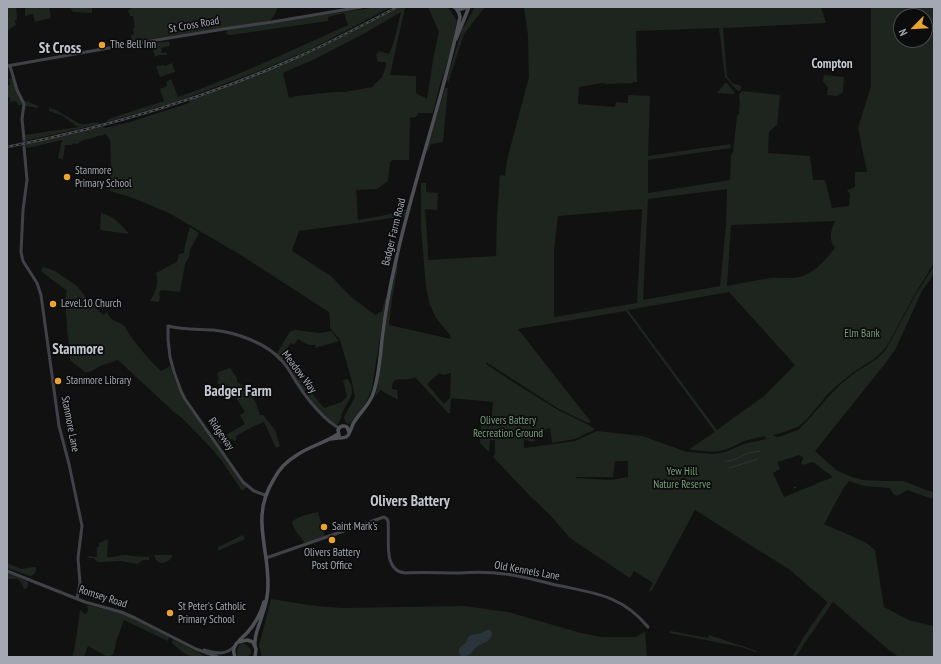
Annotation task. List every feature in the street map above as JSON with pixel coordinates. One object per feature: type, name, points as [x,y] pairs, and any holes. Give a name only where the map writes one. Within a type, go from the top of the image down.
[{"type":"main road","points":[[455,8],[461,9],[468,7]]},
{"type":"main road","name":"Badger Farm Road","points":[[454,43],[468,7]]},
{"type":"main road","name":"Badger Farm Road","points":[[349,432],[374,392],[396,260],[460,17],[455,8]]},
{"type":"main road","points":[[339,436],[338,430],[340,427],[354,423]]},
{"type":"main road","points":[[258,657],[255,636],[267,600],[268,588],[268,574],[261,521],[265,495],[276,475],[290,460],[307,449],[331,439],[339,436],[343,438],[347,437],[349,432],[347,427],[344,426]]},
{"type":"main road","points":[[235,657],[234,651],[237,643],[251,628],[260,613],[264,601],[268,574]]},
{"type":"main road","points":[[237,643],[246,640],[253,642],[256,647],[255,657]]},
{"type":"street","name":"St Cross Road","points":[[8,66],[106,48],[361,7]]},
{"type":"street","points":[[8,66],[24,104],[22,119],[24,139]]},
{"type":"street","name":"Stanmore Lane","points":[[24,147],[27,180],[23,210],[21,252],[23,261],[37,283],[41,295],[60,432],[69,464],[82,526],[77,562],[80,580],[79,600]]},
{"type":"street","name":"Meadow Way","points":[[168,326],[183,329],[214,330],[230,333],[244,337],[273,352],[282,361],[315,407],[339,428]]},
{"type":"street","name":"Ridgeway","points":[[168,326],[170,357],[181,391],[238,475],[251,488],[258,493],[265,495]]},
{"type":"street","name":"Old Kennels Lane","points":[[266,558],[384,517],[387,519],[390,557],[393,567],[398,572],[504,573],[605,595],[632,610],[648,627]]},
{"type":"street","name":"Romsey Road","points":[[7,571],[90,604],[121,612],[196,649],[218,657]]},
{"type":"street","name":"Romsey Road","points":[[191,646],[202,650],[222,653],[228,652],[237,643]]},
{"type":"green space","points":[[7,7],[16,7],[17,20],[15,20],[16,25],[7,31]]},
{"type":"green space","points":[[25,7],[49,7],[51,18],[35,22],[33,14],[25,16]]},
{"type":"green space","points":[[70,7],[92,7],[92,13],[73,12]]},
{"type":"green space","points":[[131,7],[278,7],[270,21],[132,42],[131,35],[134,34],[133,28],[135,27],[133,16],[130,16],[128,10],[131,9]]},
{"type":"green space","points":[[377,7],[391,7],[311,49],[259,71],[170,104],[107,122],[107,120],[114,117],[164,101],[160,89],[167,86],[166,82],[171,79],[178,97],[243,72],[348,25],[344,13],[328,17],[328,21],[231,35],[226,33],[228,29]]},
{"type":"green space","points":[[399,7],[409,7],[405,8],[390,75],[416,76],[416,93],[427,99],[439,32],[428,7],[447,7],[457,21],[452,47],[433,113],[418,113],[416,117],[410,118],[409,160],[393,160],[390,162],[388,181],[377,189],[356,190],[358,220],[386,215],[406,209],[405,216],[299,231],[292,251],[331,276],[350,296],[375,315],[382,311],[385,298],[386,299],[372,388],[363,407],[350,424],[346,423],[344,417],[355,397],[340,340],[330,328],[329,312],[239,254],[169,213],[133,198],[110,191],[110,140],[105,134],[83,140],[77,144],[73,143],[72,145],[65,145],[63,160],[58,158],[62,140],[27,148],[26,144],[103,126],[105,128],[130,122],[189,103],[190,100],[242,81],[304,55]],"holes":[[[401,12],[394,41],[389,54],[379,51],[376,55],[378,62],[386,62],[386,66],[382,77],[372,87],[345,92],[289,98],[283,73],[315,59],[367,32]]]},
{"type":"green space","points":[[475,7],[485,7],[464,34],[448,83],[447,79],[462,30]]},
{"type":"green space","points":[[524,7],[821,7],[826,23],[723,28],[727,76],[732,83],[741,86],[739,91],[725,77],[719,28],[636,31],[637,82],[603,83],[579,87],[578,104],[615,107],[616,102],[628,103],[628,95],[650,96],[648,156],[730,144],[731,148],[648,160],[648,193],[730,180],[731,155],[733,152],[737,116],[739,114],[739,94],[742,91],[780,95],[777,125],[769,132],[768,153],[810,156],[813,180],[825,180],[832,208],[849,206],[850,194],[847,190],[855,187],[855,172],[867,172],[858,128],[871,86],[871,7],[934,7],[934,263],[882,352],[841,382],[798,427],[773,435],[778,437],[798,430],[842,383],[883,353],[916,294],[934,266],[934,274],[922,291],[896,348],[815,451],[836,470],[852,477],[863,480],[903,481],[934,492],[934,498],[907,490],[901,494],[895,495],[890,488],[864,486],[849,481],[824,524],[865,542],[875,550],[884,607],[911,621],[934,626],[934,657],[899,657],[833,602],[796,657],[792,657],[827,603],[826,601],[790,570],[695,510],[651,592],[649,591],[653,583],[634,571],[630,578],[569,537],[551,516],[493,457],[495,453],[495,440],[490,439],[489,452],[480,443],[481,424],[491,425],[493,402],[451,398],[450,413],[448,413],[415,377],[410,379],[395,380],[393,382],[392,389],[397,390],[398,400],[380,390],[375,397],[396,266],[398,266],[389,325],[451,339],[450,335],[436,318],[430,305],[426,288],[421,227],[421,183],[426,183],[427,192],[438,193],[437,210],[425,209],[428,260],[496,256],[500,175],[505,176],[507,160],[529,77],[528,36]],"holes":[[[727,189],[726,225],[720,286],[643,300],[648,199]],[[642,209],[637,303],[554,317],[554,251],[558,216]],[[835,221],[831,231],[831,241],[835,248],[814,270],[801,277],[771,278],[727,286],[731,225]],[[729,292],[795,365],[764,396],[717,430],[628,310]],[[626,311],[715,432],[689,449],[720,451],[747,440],[765,436],[766,439],[744,444],[725,452],[714,454],[687,452],[642,436],[597,431],[575,441],[524,448],[524,439],[531,442],[535,441],[535,433],[550,428],[552,443],[575,439],[595,429],[558,410],[486,364],[486,362],[559,409],[588,423],[591,422],[518,329]],[[439,373],[443,375],[451,373],[450,398],[444,404],[427,384]],[[799,455],[803,457],[801,462],[802,465],[813,462],[833,477],[784,497],[773,473],[780,469],[778,462]],[[615,461],[628,461],[628,477],[611,480],[576,477],[613,477]]]},
{"type":"green space","points":[[169,41],[170,46],[161,48],[162,53],[166,52],[167,55],[159,55],[154,57],[155,55],[150,44]]},
{"type":"green space","points":[[172,63],[175,72],[160,77],[156,66],[165,66]]},
{"type":"green space","points":[[824,75],[844,77],[843,92],[837,96],[827,95],[828,88],[823,81]]},
{"type":"green space","points":[[13,78],[14,81],[16,81],[21,96],[26,102],[29,101],[38,106],[38,108],[26,106],[25,110],[22,110],[22,105],[18,105],[16,101],[10,102],[10,98],[7,96],[7,85],[10,85],[9,79]]},
{"type":"green space","points":[[725,83],[727,83],[735,93],[734,94],[717,93]]},
{"type":"green space","points":[[445,88],[448,88],[443,142],[431,144],[428,151],[426,151]]},
{"type":"green space","points":[[49,108],[56,110],[80,124],[95,122],[100,124],[25,141],[25,135],[78,127],[61,115],[49,111]]},
{"type":"green space","points":[[101,213],[110,216],[117,221],[129,234],[100,230]]},
{"type":"green space","points":[[190,227],[199,233],[190,250],[189,257],[185,264],[180,292],[161,290],[159,293],[159,302],[150,301],[156,287],[156,273],[177,262],[179,254],[184,253]]},
{"type":"green space","points":[[43,267],[55,271],[77,286],[103,315],[107,312],[112,319],[123,325],[142,351],[161,371],[170,366],[177,385],[186,402],[247,487],[242,491],[212,449],[183,419],[118,360],[92,371],[85,372],[70,360],[65,302],[67,291],[41,271]]},
{"type":"green space","points":[[295,330],[320,333],[331,331],[339,341],[315,348],[316,345],[309,345],[298,339],[294,345],[291,343],[284,353],[286,357],[282,360],[277,353],[289,333]]},
{"type":"green space","points":[[287,358],[308,388],[304,392],[283,361]]},
{"type":"green space","points":[[230,368],[237,378],[237,382],[249,390],[260,415],[263,415],[275,430],[280,446],[276,448],[264,422],[236,436],[236,441],[231,439],[220,445],[217,440],[245,424],[240,415],[245,412],[228,385],[221,389],[217,381],[219,379],[217,374],[218,372]]},
{"type":"green space","points":[[348,379],[351,384],[352,393],[337,425],[320,411],[306,393],[309,390],[324,408],[342,402],[347,396],[343,380]]},
{"type":"green space","points":[[318,512],[325,536],[305,543],[296,531],[292,522],[300,517]]},
{"type":"green space","points":[[243,535],[245,539],[218,551],[218,547]]},
{"type":"green space","points":[[108,539],[107,557],[126,555],[149,557],[149,560],[143,560],[137,564],[121,561],[98,562],[93,558],[88,558],[89,556],[97,557],[97,547],[99,547],[99,543]]},
{"type":"green space","points":[[154,555],[173,555],[170,560],[160,563],[156,560]]},
{"type":"green space","points":[[7,563],[21,569],[36,567],[36,570],[34,575],[30,576],[7,568]]},
{"type":"green space","points":[[7,573],[28,582],[26,589],[24,589],[18,579],[7,579]]},
{"type":"green space","points":[[271,599],[316,606],[342,608],[464,606],[508,612],[581,633],[602,637],[635,637],[645,632],[647,657],[262,657],[259,646]]},
{"type":"green space","points":[[87,605],[120,613],[135,619],[169,637],[168,641],[124,620],[113,655],[106,656],[88,646],[84,657],[72,657],[80,611],[81,610],[86,614],[88,610]]},
{"type":"green space","points":[[670,631],[708,638],[709,635],[757,651],[755,652],[741,647],[670,633]]},
{"type":"green space","points":[[173,639],[206,657],[190,656],[172,643]]},
{"type":"green space","points":[[241,644],[245,644],[250,649],[251,653],[247,657],[238,657],[237,650]]},
{"type":"shaded area","points":[[487,630],[492,632],[490,639],[476,647],[470,654],[461,656],[459,648],[466,643],[468,637]]},
{"type":"waterway","points":[[725,461],[731,461],[748,453],[760,451]]},
{"type":"waterway","points":[[729,468],[758,459]]},
{"type":"tunnel","points":[[24,139],[24,147]]},
{"type":"railway","points":[[7,147],[82,130],[156,110],[193,98],[300,56],[397,7]]},
{"type":"place","name":"The Bell Inn","points":[[102,45]]},
{"type":"place","name":"Stanmore Primary School","points":[[67,177]]},
{"type":"place","name":"Level.10 Church","points":[[53,304]]},
{"type":"place","name":"Stanmore Library","points":[[58,381]]},
{"type":"place","name":"Saint Mark's","points":[[324,527]]},
{"type":"place","name":"Olivers Battery Post Office","points":[[332,540]]},
{"type":"place","name":"St Peter's Catholic Primary School","points":[[170,613]]},
{"type":"district","name":"St Cross","points":[[60,49]]},
{"type":"district","name":"Compton","points":[[832,64]]},
{"type":"district","name":"Stanmore","points":[[78,350]]},
{"type":"district","name":"Badger Farm","points":[[238,392]]},
{"type":"district","name":"Olivers Battery","points":[[410,502]]},
{"type":"park label","name":"Elm Bank","points":[[862,334]]},
{"type":"park label","name":"Olivers Battery Recreation Ground","points":[[508,427]]},
{"type":"park label","name":"Yew Hill Nature Reserve","points":[[682,478]]}]
